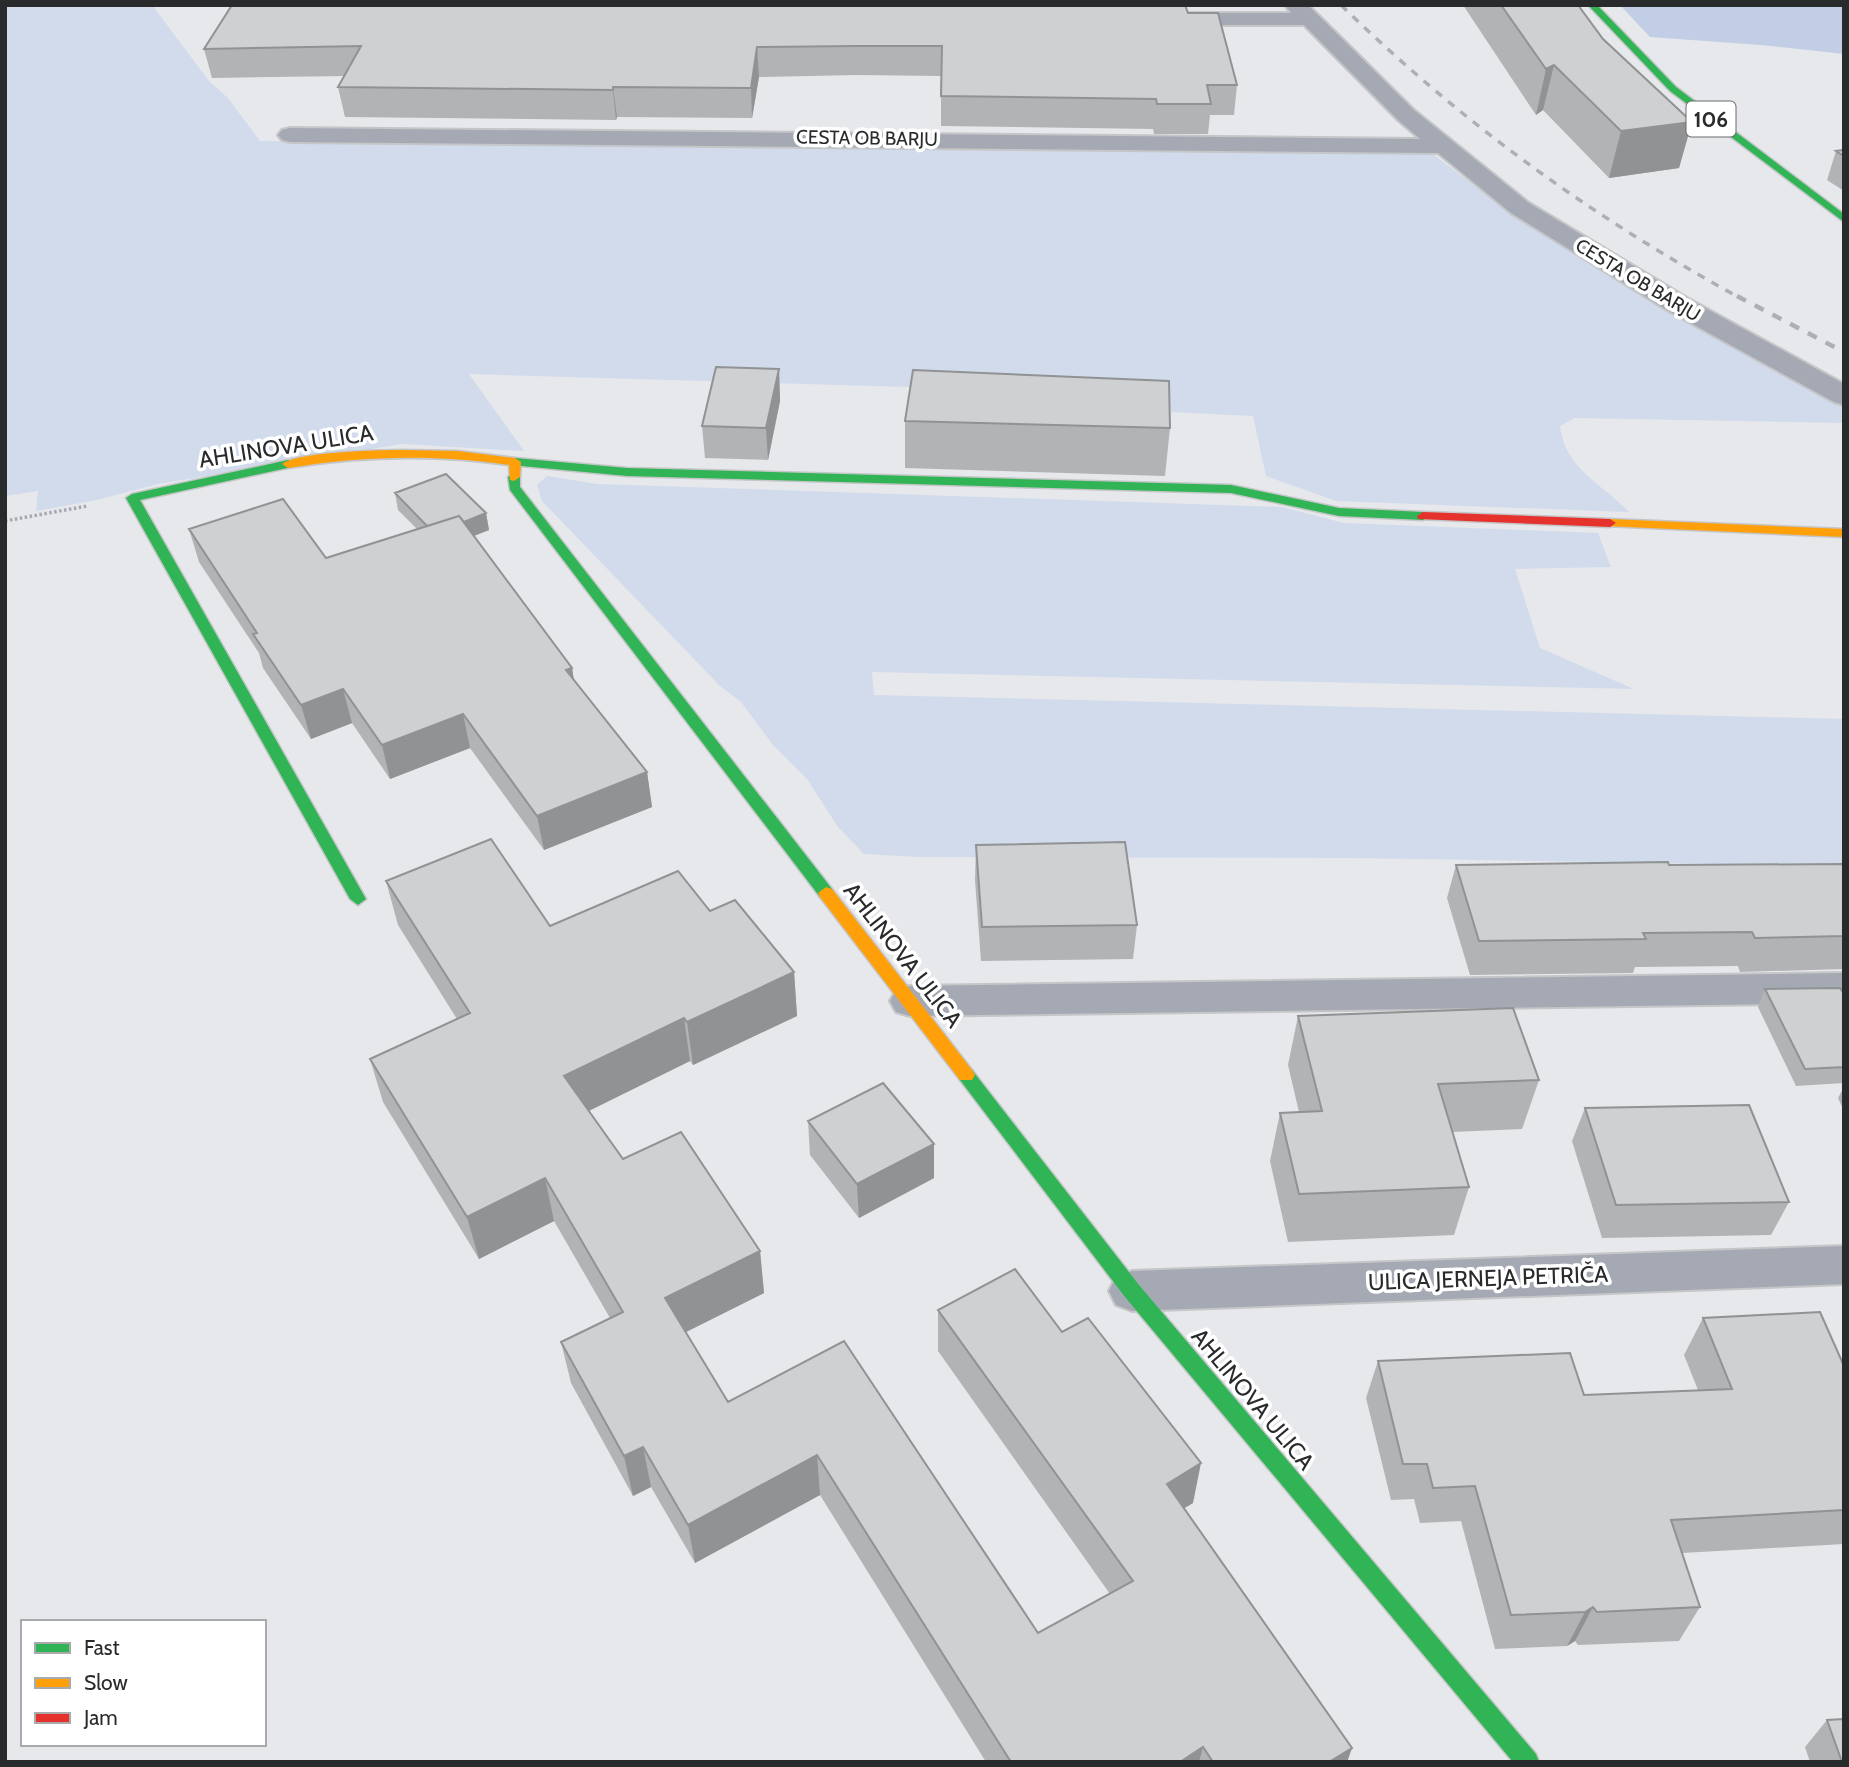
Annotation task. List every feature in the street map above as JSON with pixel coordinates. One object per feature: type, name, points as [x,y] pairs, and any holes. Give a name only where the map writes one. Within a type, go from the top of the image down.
[{"type":"street","name":"106","points":[[1591,5],[1673,89],[1844,219]]},
{"type":"street","name":"CESTA OB BARJU","points":[[1141,19],[1302,12],[1406,115],[1520,208],[1677,304],[1844,396]]},
{"type":"street","name":"CESTA OB BARJU","points":[[290,135],[843,138],[1444,146]]},
{"type":"street","name":"AHLINOVA ULICA","points":[[132,498],[258,469],[367,453],[476,455],[515,462],[514,487],[1132,1291],[1528,1762]]},
{"type":"street","points":[[515,462],[627,472],[1231,489],[1339,512],[1844,533]]},
{"type":"street","points":[[132,498],[358,899]]},
{"type":"street","points":[[910,1001],[1844,988]]},
{"type":"street","name":"ULICA JERNEJA PETRIČA","points":[[1132,1291],[1844,1265]]},
{"type":"path","points":[[5,521],[132,498]]},
{"type":"shaded area","points":[[5,5],[152,5],[209,81],[228,98],[260,141],[1411,151],[1434,155],[1511,213],[1574,254],[1844,408],[1844,423],[1575,418],[1560,426],[1563,441],[1577,465],[1629,512],[1336,501],[1266,476],[1253,416],[1171,412],[1169,397],[1114,393],[469,374],[524,451],[402,444],[158,484],[97,500],[36,511],[38,491],[5,496]]},
{"type":"shaded area","points":[[1620,5],[1844,5],[1844,54],[1650,37]]},
{"type":"shaded area","points":[[547,476],[597,484],[1282,507],[1344,523],[1598,533],[1611,567],[1515,569],[1540,648],[1634,689],[872,672],[874,695],[1844,719],[1844,866],[1351,858],[919,857],[864,854],[838,827],[807,779],[773,745],[741,702],[719,685],[542,501],[537,485]]},
{"type":"building","points":[[232,5],[1185,5],[1188,13],[1218,13],[1237,85],[1207,85],[1211,104],[1157,104],[1156,99],[941,96],[942,46],[855,46],[757,47],[751,88],[613,87],[613,90],[338,87],[361,46],[204,49]]},
{"type":"building","points":[[1501,5],[1578,5],[1603,39],[1692,122],[1621,131],[1554,65],[1546,69]]},
{"type":"building","points":[[716,367],[779,369],[766,428],[702,426]]},
{"type":"building","points":[[913,370],[1169,381],[1170,428],[905,421]]},
{"type":"building","points":[[446,474],[486,513],[464,522],[459,516],[427,526],[395,493]]},
{"type":"building","points":[[283,499],[326,558],[459,516],[572,668],[566,670],[647,772],[537,816],[463,714],[382,745],[343,689],[301,705],[253,634],[257,633],[189,529]]},
{"type":"building","points":[[491,839],[550,926],[678,871],[710,911],[735,900],[794,972],[687,1022],[684,1018],[564,1076],[623,1159],[681,1132],[760,1251],[665,1298],[728,1402],[844,1341],[1038,1633],[1133,1581],[938,1310],[1015,1269],[1062,1332],[1088,1318],[1201,1463],[1167,1484],[1352,1748],[1329,1762],[1213,1762],[1203,1747],[1180,1762],[1011,1762],[817,1455],[688,1525],[643,1447],[624,1456],[561,1342],[623,1312],[545,1178],[467,1217],[370,1059],[470,1013],[386,881]]},
{"type":"building","points":[[1125,842],[1137,925],[982,927],[976,845]]},
{"type":"building","points":[[1668,862],[1669,865],[1844,864],[1844,936],[1755,938],[1752,932],[1643,933],[1646,939],[1479,941],[1456,865]]},
{"type":"building","points":[[1840,988],[1844,994],[1844,1067],[1805,1069],[1765,989]]},
{"type":"building","points":[[1513,1008],[1539,1080],[1438,1084],[1469,1187],[1299,1194],[1280,1113],[1322,1111],[1298,1016]]},
{"type":"building","points":[[883,1083],[934,1144],[857,1184],[808,1121]]},
{"type":"building","points":[[1749,1105],[1789,1202],[1616,1205],[1585,1108]]},
{"type":"building","points":[[1820,1312],[1844,1366],[1844,1510],[1671,1520],[1700,1607],[1597,1612],[1593,1607],[1585,1612],[1511,1615],[1475,1486],[1433,1488],[1427,1464],[1403,1464],[1378,1361],[1570,1353],[1584,1395],[1732,1389],[1703,1318]]},
{"type":"building","points":[[1844,1719],[1844,1762],[1842,1762],[1827,1720]]},
{"type":"railway","points":[[1341,5],[1434,89],[1530,165],[1632,234],[1740,298]]},
{"type":"railway","points":[[1737,296],[1844,352]]},
{"type":"traffic: fast","points":[[1592,5],[1673,89],[1844,219]]},
{"type":"traffic: fast","points":[[515,462],[627,472],[1231,489],[1339,512],[1423,516]]},
{"type":"traffic: fast","points":[[288,464],[132,498],[358,899]]},
{"type":"traffic: fast","points":[[514,477],[514,487],[826,893]]},
{"type":"traffic: fast","points":[[966,1075],[1132,1291],[1528,1762]]},
{"type":"traffic: slow","points":[[288,464],[345,456],[430,453],[515,462],[514,477]]},
{"type":"traffic: slow","points":[[1610,523],[1844,533]]},
{"type":"traffic: slow","points":[[826,893],[966,1075]]},
{"type":"traffic: jam","points":[[1423,516],[1610,523]]}]
